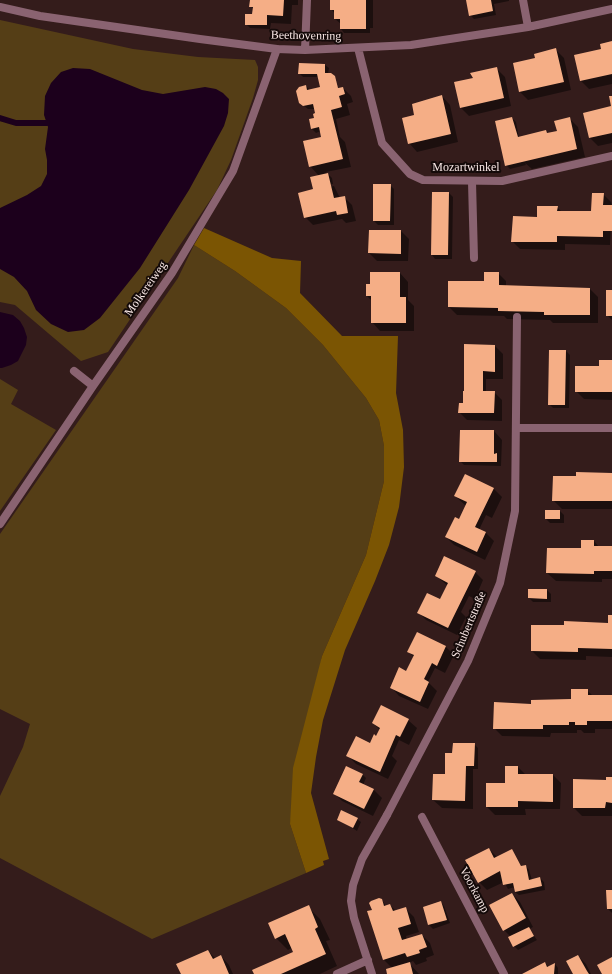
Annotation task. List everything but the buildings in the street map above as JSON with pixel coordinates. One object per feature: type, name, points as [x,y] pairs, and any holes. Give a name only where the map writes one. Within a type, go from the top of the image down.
[{"type":"street","points":[[305,50],[307,0]]},
{"type":"street","points":[[523,0],[528,26]]},
{"type":"street","name":"Beethovenring","points":[[0,7],[40,16],[276,49],[305,50],[411,45],[528,26],[612,9]]},
{"type":"street","name":"Mozartwinkel","points":[[358,48],[382,143],[410,174],[423,180],[472,182],[502,181],[612,156]]},
{"type":"street","name":"Molkereiweg","points":[[0,524],[92,386],[172,273],[233,171],[276,49]]},
{"type":"street","points":[[472,182],[474,258]]},
{"type":"street","name":"Schubertstraße","points":[[368,960],[354,918],[351,901],[353,885],[362,859],[387,815],[468,661],[500,583],[515,511],[517,316]]},
{"type":"street","points":[[74,371],[92,386]]},
{"type":"street","points":[[517,428],[612,428]]},
{"type":"street","name":"Voorkamp","points":[[422,817],[504,974]]},
{"type":"street","points":[[337,974],[368,960],[372,974]]},
{"type":"shaded area","points":[[0,20],[133,49],[198,57],[255,60],[258,67],[258,80],[253,98],[231,160],[217,190],[108,352],[81,361],[15,305],[0,302]]},
{"type":"shaded area","points":[[73,68],[90,69],[142,90],[163,94],[205,87],[216,89],[229,99],[228,113],[224,126],[189,190],[140,268],[100,318],[84,330],[68,332],[51,324],[36,310],[27,291],[14,277],[0,269],[0,208],[27,195],[41,186],[47,174],[45,149],[48,127],[44,115],[45,96],[51,83],[61,72]]},
{"type":"shaded area","points":[[204,228],[272,258],[301,261],[300,293],[342,336],[398,336],[396,393],[403,430],[404,467],[399,507],[389,545],[345,650],[323,720],[311,793],[329,859],[323,861],[324,865],[306,873],[290,824],[293,768],[322,656],[366,555],[384,481],[384,446],[379,420],[366,398],[323,345],[286,308],[235,271],[194,245]]},
{"type":"shaded area","points":[[194,245],[235,271],[286,308],[323,345],[366,398],[379,420],[384,446],[384,481],[366,555],[322,656],[290,824],[306,873],[152,939],[0,858],[0,796],[23,747],[30,724],[0,709],[0,534],[178,278]]},
{"type":"shaded area","points":[[0,312],[13,315],[20,321],[27,337],[26,345],[18,361],[2,368],[0,368]]},
{"type":"shaded area","points":[[0,379],[18,390],[11,404],[56,430],[0,511]]},
{"type":"waterway","points":[[0,118],[16,123],[47,123]]}]
